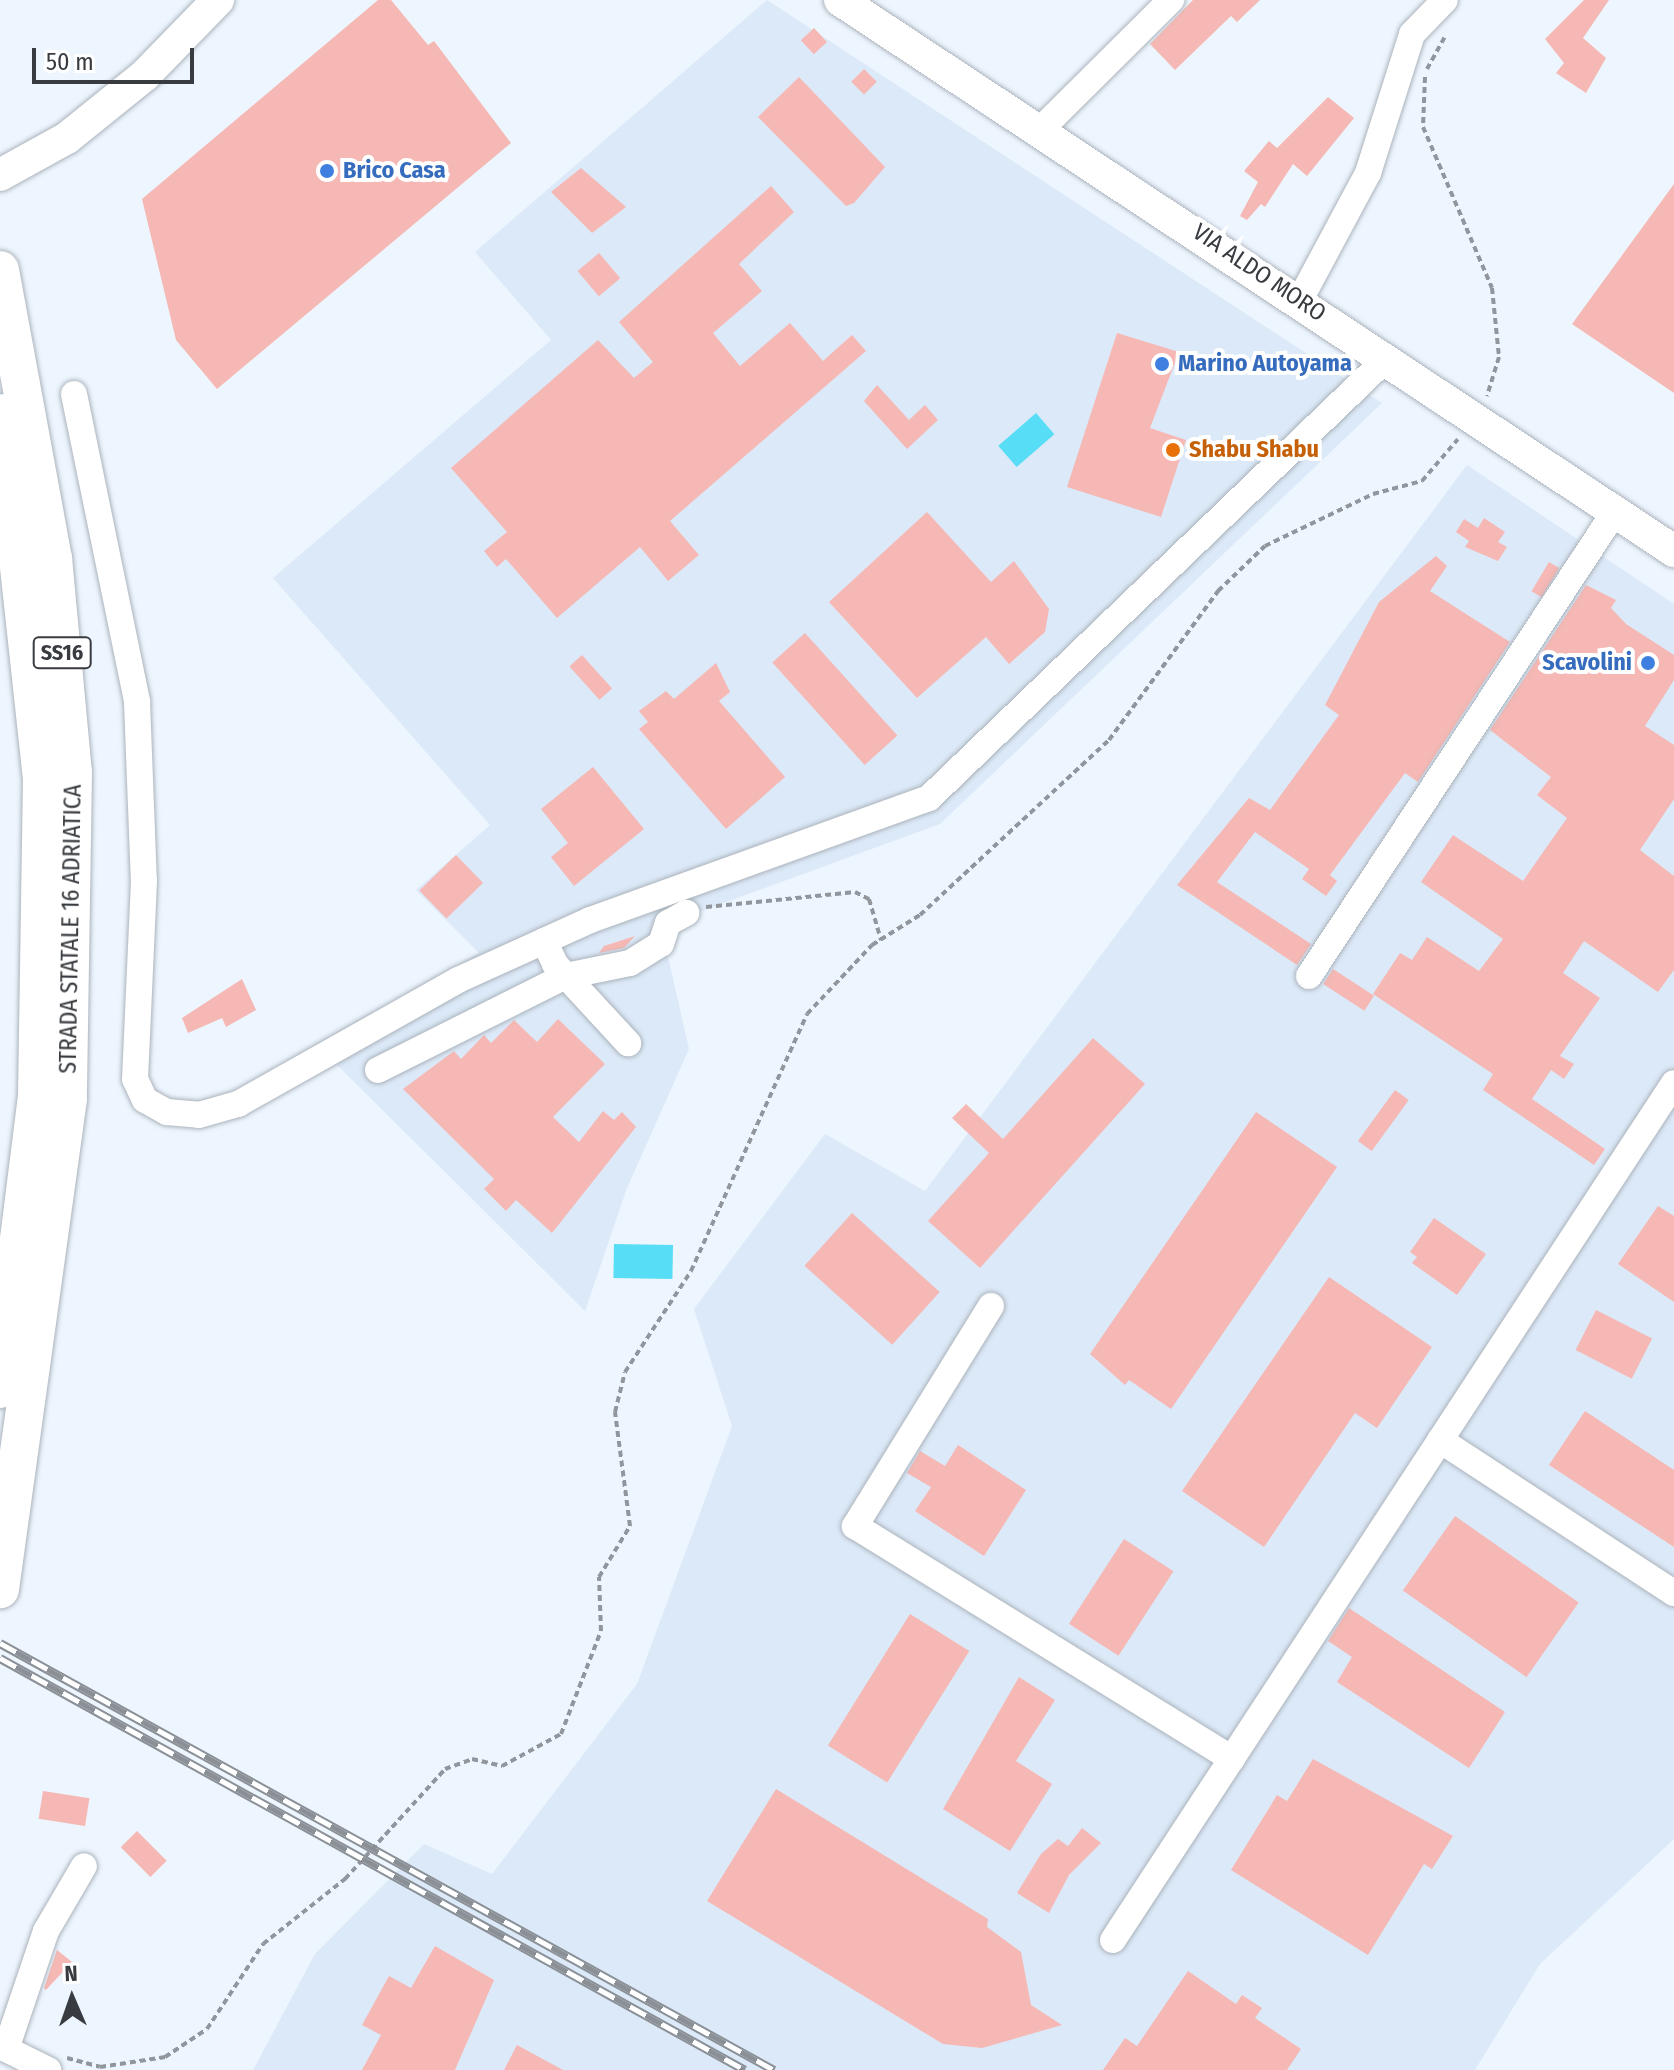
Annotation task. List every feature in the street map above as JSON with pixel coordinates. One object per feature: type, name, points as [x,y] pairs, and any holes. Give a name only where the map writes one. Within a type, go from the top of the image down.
[{"type":"highway","name":"STRADA STATALE 16 ADRIATICA","points":[[0,270],[53,558],[73,772],[52,1098],[36,1221],[0,1589]]},
{"type":"highway","name":"STRADA STATALE 16 ADRIATICA","points":[[0,402],[42,779],[55,1042]]},
{"type":"highway","name":"STRADA STATALE 16 ADRIATICA","points":[[0,1389],[36,1221]]},
{"type":"main road","points":[[0,175],[67,138],[145,75],[218,0]]},
{"type":"main road","name":"VIA ALDO MORO","points":[[840,0],[1301,298],[1383,362],[1674,551]]},
{"type":"street","points":[[1040,130],[1171,0]]},
{"type":"street","points":[[1301,298],[1368,173],[1412,34],[1448,12]]},
{"type":"street","points":[[74,394],[137,702],[144,881],[135,1079],[145,1100],[167,1112],[199,1115],[238,1104],[458,980],[544,941],[929,798],[1383,362]]},
{"type":"street","points":[[1309,976],[1614,513]]},
{"type":"street","points":[[378,1070],[566,976],[630,963],[661,944],[668,923],[686,913]]},
{"type":"street","points":[[544,941],[566,976],[628,1043]]},
{"type":"street","points":[[1113,1940],[1674,1083]]},
{"type":"street","points":[[991,1306],[855,1526],[1232,1759]]},
{"type":"street","points":[[1440,1440],[1674,1593]]},
{"type":"street","points":[[40,2066],[3,2047],[46,1931],[84,1866]]},
{"type":"path","points":[[1448,12],[1426,72],[1423,127],[1492,288],[1499,357],[1485,402]]},
{"type":"path","points":[[40,2066],[47,2053],[134,2066],[165,2057],[207,2029],[263,1944],[345,1879],[445,1769],[472,1759],[502,1766],[561,1734],[601,1631],[599,1577],[630,1526],[615,1412],[625,1372],[691,1271],[788,1044],[807,1014],[881,940],[920,915],[1109,740],[1218,591],[1265,546],[1373,494],[1422,481],[1462,435]]},
{"type":"path","points":[[686,913],[855,892],[869,899],[881,940]]},
{"type":"shaded area","points":[[767,0],[1382,403],[940,824],[661,926],[689,1049],[627,1188],[585,1311],[316,1044],[479,953],[416,890],[490,825],[273,578],[551,340],[475,252]]},
{"type":"shaded area","points":[[1467,465],[1674,604],[1674,1839],[1540,1964],[1475,2070],[253,2070],[315,1954],[424,1844],[492,1874],[637,1684],[732,1426],[694,1309],[825,1134],[925,1191]]},
{"type":"water","points":[[1036,413],[1054,434],[1017,467],[998,446]]},
{"type":"water","points":[[614,1244],[673,1245],[672,1279],[613,1278]]},
{"type":"building","name":"Brico Casa","points":[[378,0],[391,0],[428,45],[434,41],[511,143],[217,389],[176,340],[142,199]]},
{"type":"building","points":[[1193,0],[1260,0],[1237,22],[1231,16],[1175,70],[1150,44]]},
{"type":"building","points":[[1584,0],[1609,0],[1583,38],[1606,58],[1586,93],[1556,73],[1564,63],[1545,39]]},
{"type":"building","points":[[814,28],[827,42],[814,54],[801,40]]},
{"type":"building","points":[[864,69],[877,82],[864,94],[851,82]]},
{"type":"building","points":[[799,77],[885,167],[854,203],[846,206],[758,117]]},
{"type":"building","points":[[1328,97],[1354,118],[1307,176],[1293,164],[1265,207],[1261,204],[1247,220],[1240,216],[1258,182],[1244,171],[1269,141],[1277,148]]},
{"type":"building","points":[[581,168],[626,207],[592,233],[551,192]]},
{"type":"building","points":[[1674,184],[1674,393],[1572,324]]},
{"type":"building","points":[[771,186],[794,212],[739,264],[762,291],[713,333],[740,366],[790,323],[823,361],[852,335],[866,351],[670,521],[699,555],[668,581],[640,547],[557,618],[506,559],[497,567],[484,551],[507,532],[451,468],[598,340],[634,378],[653,362],[619,322]]},
{"type":"building","points":[[599,253],[620,278],[599,296],[578,271]]},
{"type":"building","points":[[1117,333],[1179,352],[1150,428],[1186,440],[1161,517],[1067,487]]},
{"type":"building","points":[[877,385],[909,420],[925,405],[938,420],[907,449],[864,401]]},
{"type":"building","points":[[927,512],[991,582],[1014,561],[1049,609],[1045,632],[1009,664],[986,637],[917,698],[829,602]]},
{"type":"building","points":[[1484,518],[1505,532],[1498,542],[1507,547],[1498,561],[1465,547],[1469,541],[1456,532],[1464,519],[1478,528]]},
{"type":"building","points":[[1436,556],[1447,566],[1430,591],[1510,642],[1418,782],[1405,773],[1330,875],[1337,881],[1326,896],[1302,879],[1309,869],[1255,832],[1217,882],[1311,944],[1297,965],[1177,885],[1249,798],[1270,810],[1339,715],[1325,705],[1379,602]]},
{"type":"building","points":[[1549,562],[1559,568],[1542,597],[1531,591]]},
{"type":"building","points":[[1586,585],[1616,600],[1611,608],[1626,624],[1674,655],[1674,680],[1645,726],[1674,745],[1674,799],[1640,850],[1674,876],[1674,970],[1658,992],[1584,941],[1563,973],[1600,998],[1560,1056],[1574,1064],[1564,1079],[1551,1070],[1532,1099],[1605,1149],[1594,1165],[1483,1090],[1493,1074],[1373,994],[1400,953],[1412,960],[1427,937],[1479,971],[1503,939],[1421,882],[1453,835],[1523,881],[1567,818],[1537,795],[1551,777],[1490,730]]},
{"type":"building","points":[[805,633],[897,736],[865,765],[772,662]]},
{"type":"building","points":[[582,655],[612,688],[599,700],[569,666]]},
{"type":"building","points":[[716,663],[730,692],[719,701],[785,777],[726,829],[639,729],[648,722],[639,711],[666,691],[674,699]]},
{"type":"building","points":[[593,767],[644,829],[574,886],[551,857],[568,843],[541,809]]},
{"type":"building","points":[[456,855],[483,883],[446,918],[419,890]]},
{"type":"building","points":[[635,936],[624,948],[599,953],[604,946]]},
{"type":"building","points":[[1333,969],[1374,996],[1364,1011],[1323,984]]},
{"type":"building","points":[[242,979],[256,1010],[226,1027],[222,1018],[188,1033],[182,1018]]},
{"type":"building","points":[[558,1019],[605,1064],[553,1117],[579,1142],[603,1111],[614,1120],[622,1112],[636,1127],[552,1233],[516,1200],[506,1211],[484,1189],[494,1179],[403,1089],[454,1051],[461,1059],[484,1035],[491,1043],[514,1020],[537,1042]]},
{"type":"building","points":[[1093,1038],[1145,1084],[980,1268],[928,1221],[989,1153],[952,1118],[966,1104],[1003,1139]]},
{"type":"building","points":[[1395,1090],[1409,1100],[1372,1151],[1358,1141]]},
{"type":"building","points":[[1256,1112],[1337,1167],[1171,1409],[1129,1380],[1125,1385],[1090,1354]]},
{"type":"building","points":[[1658,1206],[1674,1216],[1674,1302],[1618,1264]]},
{"type":"building","points":[[852,1213],[940,1292],[892,1345],[804,1266]]},
{"type":"building","points":[[1434,1218],[1486,1254],[1457,1295],[1412,1263],[1417,1257],[1410,1252]]},
{"type":"building","points":[[1329,1277],[1432,1347],[1377,1428],[1355,1413],[1264,1547],[1182,1491]]},
{"type":"building","points":[[1596,1310],[1652,1339],[1632,1379],[1576,1350]]},
{"type":"building","points":[[1585,1411],[1674,1470],[1674,1547],[1549,1465]]},
{"type":"building","points":[[958,1445],[1026,1490],[984,1556],[915,1511],[931,1487],[907,1473],[920,1451],[945,1466]]},
{"type":"building","points":[[1455,1516],[1579,1603],[1526,1677],[1403,1591]]},
{"type":"building","points":[[1124,1539],[1173,1571],[1118,1656],[1069,1624]]},
{"type":"building","points":[[1349,1608],[1505,1712],[1469,1768],[1337,1682],[1352,1657],[1328,1641]]},
{"type":"building","points":[[910,1614],[969,1651],[887,1783],[828,1745]]},
{"type":"building","points":[[1019,1677],[1055,1700],[1016,1761],[1052,1784],[1010,1851],[943,1809]]},
{"type":"building","points":[[1313,1759],[1453,1836],[1432,1869],[1424,1864],[1368,1955],[1231,1870],[1277,1795],[1287,1801]]},
{"type":"building","points":[[776,1789],[988,1919],[987,1927],[1021,1952],[1031,2005],[1062,2025],[982,2048],[943,2044],[707,1901]]},
{"type":"building","points":[[43,1791],[89,1798],[85,1826],[39,1819]]},
{"type":"building","points":[[1082,1828],[1101,1843],[1069,1875],[1049,1913],[1017,1893],[1041,1854],[1058,1839],[1068,1846]]},
{"type":"building","points":[[137,1831],[167,1861],[150,1877],[121,1847]]},
{"type":"building","points":[[435,1946],[494,1980],[455,2070],[362,2070],[381,2035],[362,2025],[389,1976],[411,1988]]},
{"type":"building","points":[[57,1950],[72,1962],[46,1990],[44,1988]]},
{"type":"building","points":[[1188,1971],[1236,2004],[1242,1995],[1262,2008],[1255,2018],[1301,2049],[1287,2070],[1103,2070],[1125,2038],[1137,2046]]},
{"type":"building","points":[[517,2045],[563,2070],[504,2070]]},
{"type":"railway","points":[[0,1643],[774,2070]]},
{"type":"railway","points":[[0,1658],[745,2070]]},
{"type":"place","name":"Brico Casa","points":[[327,171]]},
{"type":"place","name":"Marino Autoyama","points":[[1162,364]]},
{"type":"place","name":"Shabu Shabu","points":[[1173,450]]},
{"type":"place","name":"Scavolini","points":[[1648,663]]}]
